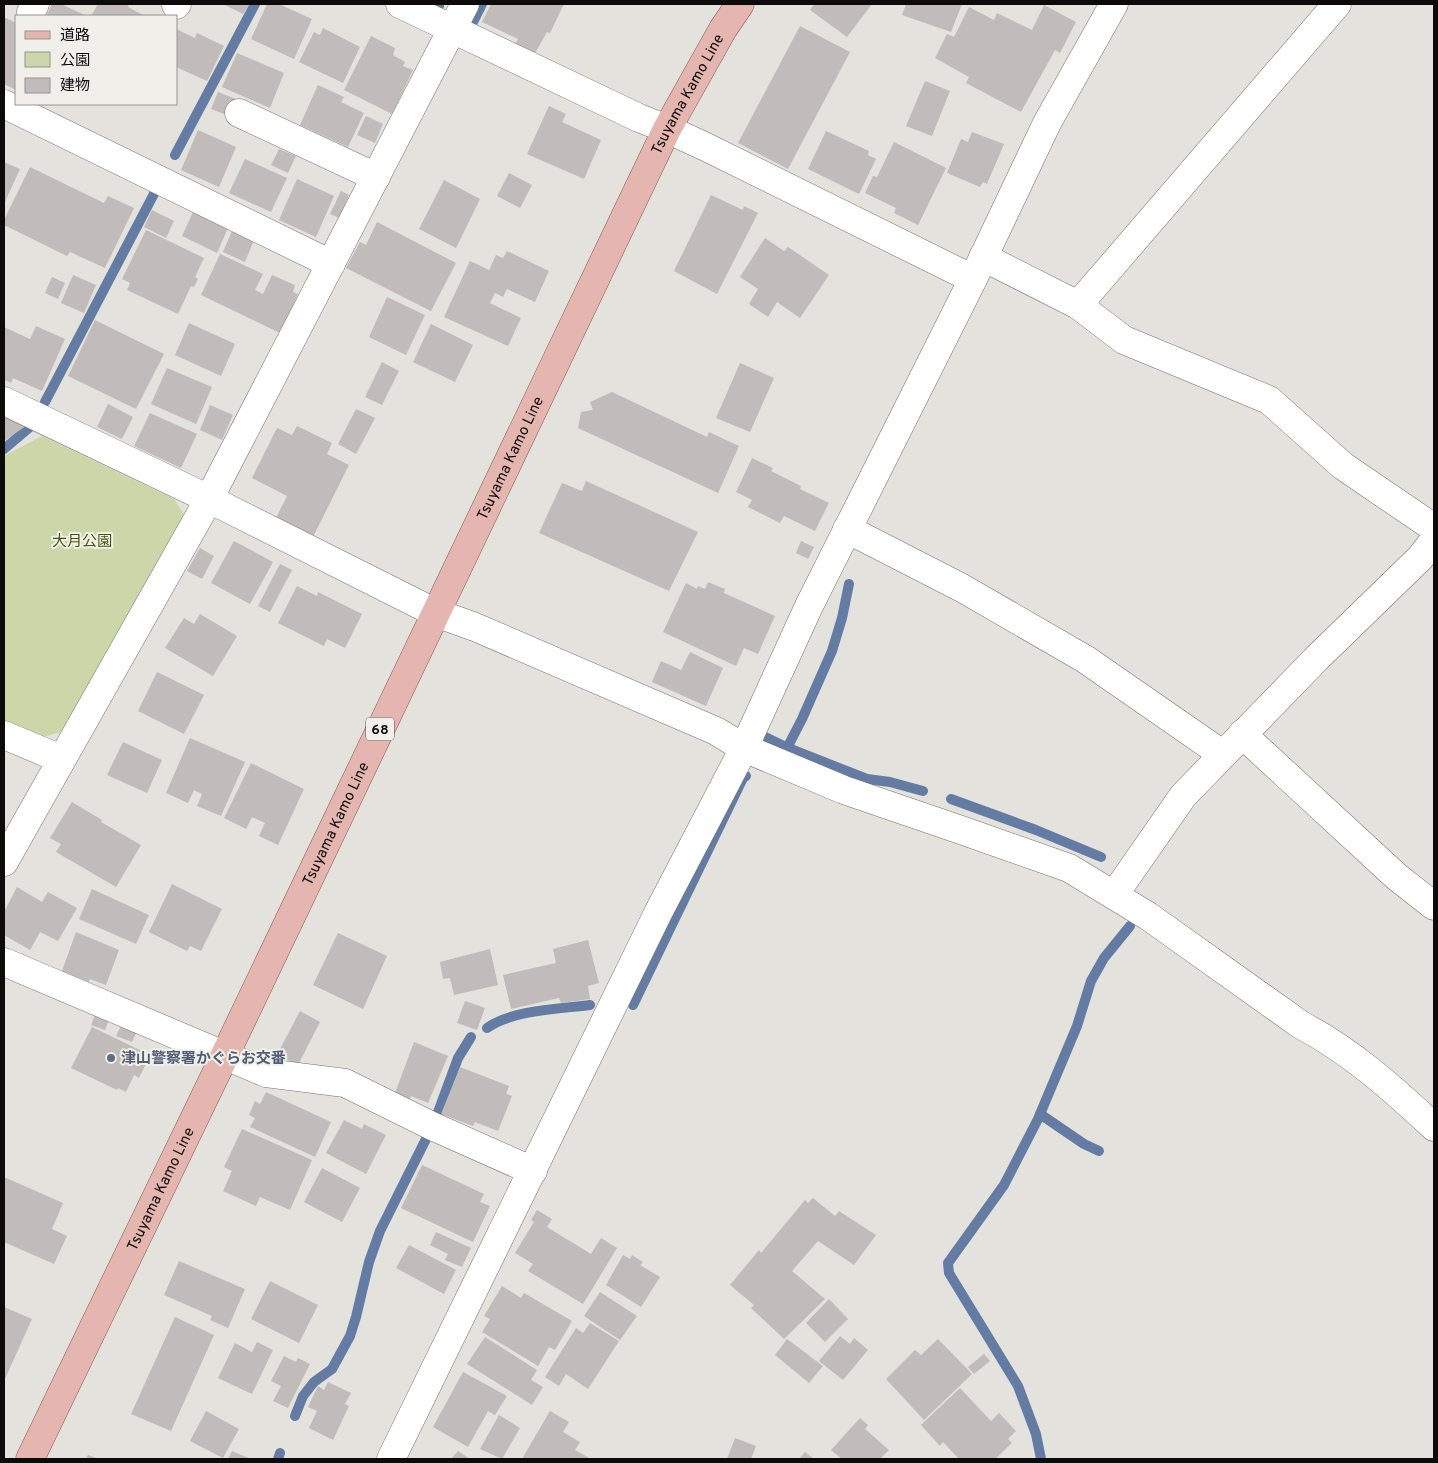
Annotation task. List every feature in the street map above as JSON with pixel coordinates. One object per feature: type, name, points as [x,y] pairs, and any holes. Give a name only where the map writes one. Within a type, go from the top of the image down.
[{"type":"main road","name":"Tsuyama Kamo Line","points":[[30,1459],[667,129],[723,29],[740,4]]},
{"type":"street","points":[[400,4],[843,214],[978,268],[1078,305],[1124,340],[1269,400],[1343,466],[1434,528]]},
{"type":"street","points":[[4,862],[209,499],[465,4]]},
{"type":"street","points":[[392,1459],[658,913],[744,748],[847,529],[978,268],[1048,123],[1114,4]]},
{"type":"street","points":[[1078,305],[1337,4]]},
{"type":"street","points":[[4,104],[331,264]]},
{"type":"street","points":[[239,113],[376,177]]},
{"type":"street","points":[[4,401],[209,499],[436,613],[475,627],[707,728],[744,748],[844,790],[1069,868],[1148,916],[1301,1025],[1323,1036],[1383,1080],[1434,1127]]},
{"type":"street","points":[[847,529],[962,588],[1085,659],[1222,754]]},
{"type":"street","points":[[1114,895],[1183,796],[1222,754],[1420,558],[1434,540]]},
{"type":"street","points":[[1242,734],[1397,877],[1434,906]]},
{"type":"street","points":[[4,735],[61,759]]},
{"type":"street","points":[[4,962],[266,1073],[345,1084],[432,1126],[533,1171]]},
{"type":"green space","name":"大月公園","points":[[42,436],[174,499],[185,516],[61,732],[43,737],[4,720],[4,456]]},
{"type":"building","points":[[52,4],[61,4],[85,15],[46,15]]},
{"type":"building","points":[[98,4],[129,4],[128,7],[143,15],[92,15]]},
{"type":"building","points":[[223,4],[249,4],[243,14]]},
{"type":"building","points":[[267,4],[279,4],[312,19],[294,59],[251,39]]},
{"type":"building","points":[[491,4],[564,4],[550,33],[547,32],[535,53],[515,44],[518,39],[482,22]]},
{"type":"building","points":[[814,4],[872,4],[847,37],[810,10]]},
{"type":"building","points":[[906,4],[962,4],[951,32],[902,15]]},
{"type":"building","points":[[1044,5],[1076,22],[1060,53],[1055,50],[1021,112],[966,83],[969,77],[935,58],[947,34],[954,37],[969,7],[994,20],[997,13],[1032,30]]},
{"type":"building","points":[[4,17],[15,22],[15,90],[4,84]]},
{"type":"building","points":[[800,26],[850,52],[788,169],[738,143]]},
{"type":"building","points":[[323,28],[360,47],[343,83],[299,62],[314,32],[320,35]]},
{"type":"building","points":[[178,30],[195,38],[197,33],[224,46],[207,81],[178,68]]},
{"type":"building","points":[[371,36],[395,48],[393,55],[405,62],[403,66],[413,70],[392,114],[344,90]]},
{"type":"building","points":[[237,53],[284,73],[270,108],[222,87]]},
{"type":"building","points":[[925,81],[950,91],[932,136],[906,126]]},
{"type":"building","points":[[318,85],[344,97],[341,102],[364,113],[348,147],[300,125]]},
{"type":"building","points":[[218,92],[236,99],[229,116],[211,109]]},
{"type":"building","points":[[549,106],[566,114],[562,122],[601,140],[584,179],[527,154]]},
{"type":"building","points":[[366,116],[383,124],[375,143],[357,135]]},
{"type":"building","points":[[198,130],[236,147],[219,187],[181,170]]},
{"type":"building","points":[[826,131],[869,151],[868,155],[876,159],[859,194],[808,169]]},
{"type":"building","points":[[972,132],[1004,144],[987,184],[983,182],[980,187],[947,173],[961,139],[968,142]]},
{"type":"building","points":[[894,142],[946,168],[918,225],[894,213],[896,208],[865,193],[873,176],[877,177]]},
{"type":"building","points":[[279,149],[296,156],[288,173],[271,165]]},
{"type":"building","points":[[245,159],[287,178],[271,212],[229,193]]},
{"type":"building","points":[[4,162],[20,169],[4,204]]},
{"type":"building","points":[[30,167],[104,203],[108,196],[134,208],[105,268],[70,252],[67,256],[4,225],[4,220]]},
{"type":"building","points":[[509,173],[532,185],[520,208],[497,196]]},
{"type":"building","points":[[297,179],[334,196],[316,237],[279,220]]},
{"type":"building","points":[[444,180],[480,199],[456,248],[419,229]]},
{"type":"building","points":[[341,191],[349,195],[339,218],[330,214]]},
{"type":"building","points":[[711,195],[743,210],[744,206],[758,213],[717,294],[674,271]]},
{"type":"building","points":[[152,210],[174,221],[166,238],[144,227]]},
{"type":"building","points":[[193,212],[228,228],[217,253],[182,236]]},
{"type":"building","points":[[377,222],[456,263],[431,311],[346,268],[360,242],[366,245]]},
{"type":"building","points":[[146,230],[204,258],[195,277],[198,279],[194,287],[191,286],[178,314],[127,290],[130,283],[122,279]]},
{"type":"building","points":[[232,231],[254,240],[245,262],[223,252]]},
{"type":"building","points":[[765,238],[784,251],[788,247],[829,275],[800,318],[777,302],[768,317],[749,304],[758,289],[740,277]]},
{"type":"building","points":[[507,251],[549,271],[535,302],[507,289],[503,297],[495,293],[490,303],[521,318],[508,346],[444,317],[470,261],[489,270],[496,255],[503,258]]},
{"type":"building","points":[[220,254],[263,274],[255,290],[263,294],[272,275],[295,285],[293,292],[298,294],[280,333],[201,295]]},
{"type":"building","points":[[73,275],[96,285],[84,313],[61,303]]},
{"type":"building","points":[[52,277],[65,283],[58,299],[45,293]]},
{"type":"building","points":[[387,297],[425,315],[406,355],[369,337]]},
{"type":"building","points":[[95,320],[164,354],[136,409],[68,376]]},
{"type":"building","points":[[189,323],[235,344],[221,376],[175,355]]},
{"type":"building","points":[[431,324],[473,345],[455,382],[413,362]]},
{"type":"building","points":[[36,326],[65,339],[42,391],[13,378],[11,383],[4,380],[4,327],[30,339]]},
{"type":"building","points":[[382,362],[399,371],[382,405],[365,397]]},
{"type":"building","points":[[740,363],[774,378],[750,432],[716,418]]},
{"type":"building","points":[[167,368],[212,387],[196,424],[151,404]]},
{"type":"building","points":[[612,392],[707,437],[709,432],[739,446],[718,493],[578,428],[581,412],[593,410],[590,402]]},
{"type":"building","points":[[108,404],[133,417],[122,439],[97,427]]},
{"type":"building","points":[[210,405],[233,415],[222,440],[200,430]]},
{"type":"building","points":[[356,409],[375,418],[356,454],[338,444]]},
{"type":"building","points":[[150,413],[197,434],[181,468],[134,446]]},
{"type":"building","points":[[4,416],[26,426],[4,441]]},
{"type":"building","points":[[297,426],[332,443],[327,454],[349,465],[313,537],[276,518],[287,496],[252,478],[277,428],[292,435]]},
{"type":"building","points":[[752,458],[773,468],[771,471],[801,486],[800,489],[829,503],[815,531],[784,516],[780,523],[748,507],[752,500],[736,492]]},
{"type":"building","points":[[586,481],[698,532],[669,591],[539,533],[562,483],[582,491]]},
{"type":"building","points":[[234,541],[273,562],[250,604],[211,583]]},
{"type":"building","points":[[801,541],[814,547],[808,559],[796,553]]},
{"type":"building","points":[[200,548],[214,556],[202,579],[187,571]]},
{"type":"building","points":[[280,564],[292,570],[270,612],[258,606]]},
{"type":"building","points":[[708,582],[725,589],[724,593],[775,616],[758,654],[744,648],[736,666],[663,632],[686,583],[697,589],[698,586],[705,589]]},
{"type":"building","points":[[297,586],[317,596],[318,592],[362,614],[345,648],[327,639],[324,646],[278,623]]},
{"type":"building","points":[[200,614],[237,636],[213,676],[165,648],[184,618],[194,624]]},
{"type":"building","points":[[690,652],[723,668],[706,706],[652,682],[661,661],[681,670]]},
{"type":"building","points":[[157,672],[204,695],[184,734],[138,711]]},
{"type":"building","points":[[190,738],[245,762],[221,816],[197,806],[202,794],[194,790],[188,803],[166,793]]},
{"type":"building","points":[[123,742],[162,760],[147,793],[107,775]]},
{"type":"building","points":[[251,763],[304,789],[278,845],[259,836],[265,823],[252,817],[246,829],[224,818]]},
{"type":"building","points":[[72,802],[102,820],[101,822],[141,845],[116,887],[56,852],[61,844],[50,838]]},
{"type":"building","points":[[172,884],[222,909],[201,951],[190,946],[187,951],[149,932]]},
{"type":"building","points":[[17,887],[42,902],[48,892],[77,908],[58,941],[40,932],[30,950],[4,935],[4,912]]},
{"type":"building","points":[[92,889],[149,915],[136,944],[79,919]]},
{"type":"building","points":[[76,932],[119,950],[106,985],[90,979],[89,982],[62,971]]},
{"type":"building","points":[[338,933],[387,956],[363,1009],[313,985]]},
{"type":"building","points":[[588,940],[599,983],[588,986],[590,999],[561,1003],[559,998],[511,1009],[503,975],[556,963],[553,949]]},
{"type":"building","points":[[490,949],[498,985],[454,995],[450,978],[443,979],[440,962]]},
{"type":"building","points":[[465,1001],[485,1008],[477,1030],[457,1023]]},
{"type":"building","points":[[300,1011],[320,1022],[298,1065],[277,1055]]},
{"type":"building","points":[[95,1015],[109,1020],[105,1030],[91,1025]]},
{"type":"building","points":[[122,1024],[137,1031],[132,1042],[116,1036]]},
{"type":"building","name":"津山警察署かぐらお交番","points":[[92,1027],[146,1053],[144,1057],[148,1059],[139,1078],[134,1075],[126,1092],[118,1088],[117,1090],[71,1068]]},
{"type":"building","points":[[414,1042],[448,1056],[428,1103],[411,1096],[410,1099],[395,1093]]},
{"type":"building","points":[[460,1067],[509,1086],[506,1094],[512,1096],[498,1131],[475,1122],[473,1126],[441,1114]]},
{"type":"building","points":[[266,1092],[331,1122],[315,1157],[250,1127],[255,1118],[249,1115],[255,1101],[260,1104]]},
{"type":"building","points":[[344,1120],[362,1129],[364,1124],[386,1135],[366,1174],[326,1153]]},
{"type":"building","points":[[242,1129],[312,1160],[290,1210],[260,1197],[256,1206],[223,1191],[232,1171],[224,1167]]},
{"type":"building","points":[[422,1165],[484,1194],[480,1202],[490,1206],[473,1242],[401,1208]]},
{"type":"building","points":[[322,1168],[360,1188],[342,1222],[304,1202]]},
{"type":"building","points":[[4,1177],[63,1203],[52,1229],[67,1236],[54,1264],[4,1242]]},
{"type":"building","points":[[813,1198],[835,1216],[839,1211],[876,1235],[854,1265],[818,1241],[792,1271],[825,1299],[784,1339],[751,1308],[754,1305],[730,1285],[759,1250],[761,1253],[805,1200],[808,1203]]},
{"type":"building","points":[[537,1210],[552,1219],[547,1227],[591,1254],[601,1238],[617,1248],[583,1304],[528,1271],[533,1264],[515,1253],[534,1222],[531,1220]]},
{"type":"building","points":[[436,1232],[471,1248],[462,1267],[445,1260],[448,1254],[430,1245]]},
{"type":"building","points":[[409,1245],[456,1270],[444,1294],[396,1268]]},
{"type":"building","points":[[623,1255],[630,1259],[632,1255],[643,1262],[640,1265],[660,1277],[641,1307],[606,1285]]},
{"type":"building","points":[[179,1261],[245,1289],[228,1328],[210,1320],[212,1316],[164,1295]]},
{"type":"building","points":[[270,1281],[318,1305],[299,1343],[251,1319]]},
{"type":"building","points":[[502,1286],[521,1298],[524,1293],[572,1321],[555,1350],[549,1347],[538,1366],[482,1332],[490,1319],[484,1316]]},
{"type":"building","points":[[600,1292],[637,1316],[620,1340],[584,1316]]},
{"type":"building","points":[[829,1299],[848,1319],[825,1342],[806,1323]]},
{"type":"building","points":[[4,1307],[32,1319],[4,1381]]},
{"type":"building","points":[[175,1317],[214,1335],[171,1431],[131,1414]]},
{"type":"building","points":[[590,1323],[619,1341],[588,1389],[566,1374],[559,1386],[545,1377],[576,1328],[583,1333]]},
{"type":"building","points":[[840,1336],[850,1344],[854,1338],[868,1350],[843,1380],[819,1361]]},
{"type":"building","points":[[485,1337],[537,1370],[531,1380],[543,1387],[532,1405],[467,1364]]},
{"type":"building","points":[[787,1339],[823,1366],[809,1383],[775,1355]]},
{"type":"building","points":[[938,1339],[972,1374],[924,1420],[886,1379],[915,1350],[921,1355]]},
{"type":"building","points":[[257,1342],[273,1350],[252,1394],[218,1378],[235,1343],[252,1352]]},
{"type":"building","points":[[984,1354],[990,1361],[974,1374],[968,1367]]},
{"type":"building","points":[[284,1356],[296,1362],[298,1358],[310,1364],[288,1408],[273,1401],[281,1386],[271,1381]]},
{"type":"building","points":[[463,1372],[507,1396],[495,1415],[488,1411],[468,1447],[433,1427]]},
{"type":"building","points":[[328,1382],[351,1393],[345,1404],[349,1406],[333,1440],[309,1428],[317,1411],[308,1407],[318,1386],[324,1390]]},
{"type":"building","points":[[960,1388],[991,1421],[999,1413],[1016,1431],[1008,1439],[1012,1443],[995,1459],[959,1459],[943,1442],[940,1446],[921,1425]]},
{"type":"building","points":[[206,1411],[239,1429],[223,1458],[190,1441]]},
{"type":"building","points":[[550,1411],[569,1422],[563,1432],[580,1442],[575,1450],[591,1459],[522,1459]]},
{"type":"building","points":[[499,1415],[520,1428],[502,1459],[480,1449]]},
{"type":"building","points":[[860,1418],[868,1425],[865,1429],[889,1450],[880,1459],[842,1459],[831,1450]]},
{"type":"building","points":[[735,1438],[756,1446],[751,1459],[727,1459]]},
{"type":"building","points":[[232,1451],[251,1459],[228,1459]]},
{"type":"building","points":[[458,1451],[470,1459],[451,1459]]},
{"type":"building","points":[[805,1452],[814,1459],[799,1459]]},
{"type":"building","points":[[88,1455],[99,1459],[86,1459]]},
{"type":"waterway","points":[[175,155],[255,4]]},
{"type":"waterway","points":[[434,4],[439,6]]},
{"type":"waterway","points":[[473,22],[482,4]]},
{"type":"waterway","points":[[45,402],[156,190]]},
{"type":"waterway","points":[[4,449],[30,427]]},
{"type":"waterway","points":[[786,750],[832,651],[842,618],[849,584]]},
{"type":"waterway","points":[[765,737],[867,779],[890,782],[923,791]]},
{"type":"waterway","points":[[633,1005],[743,778],[746,776]]},
{"type":"waterway","points":[[951,799],[1036,830],[1101,857]]},
{"type":"waterway","points":[[1041,1459],[1036,1434],[1018,1386],[949,1273],[948,1263],[1004,1185],[1038,1119],[1077,1026],[1091,981],[1104,958],[1130,926]]},
{"type":"waterway","points":[[487,1028],[509,1017],[522,1014],[590,1005]]},
{"type":"waterway","points":[[437,1115],[458,1058],[471,1037]]},
{"type":"waterway","points":[[1040,1114],[1084,1144],[1099,1151]]},
{"type":"waterway","points":[[295,1416],[303,1396],[314,1382],[332,1369],[350,1336],[369,1262],[380,1231],[427,1137]]},
{"type":"waterway","points":[[278,1459],[280,1453]]},
{"type":"place","name":"津山警察署かぐらお交番","points":[[111,1058]]}]
